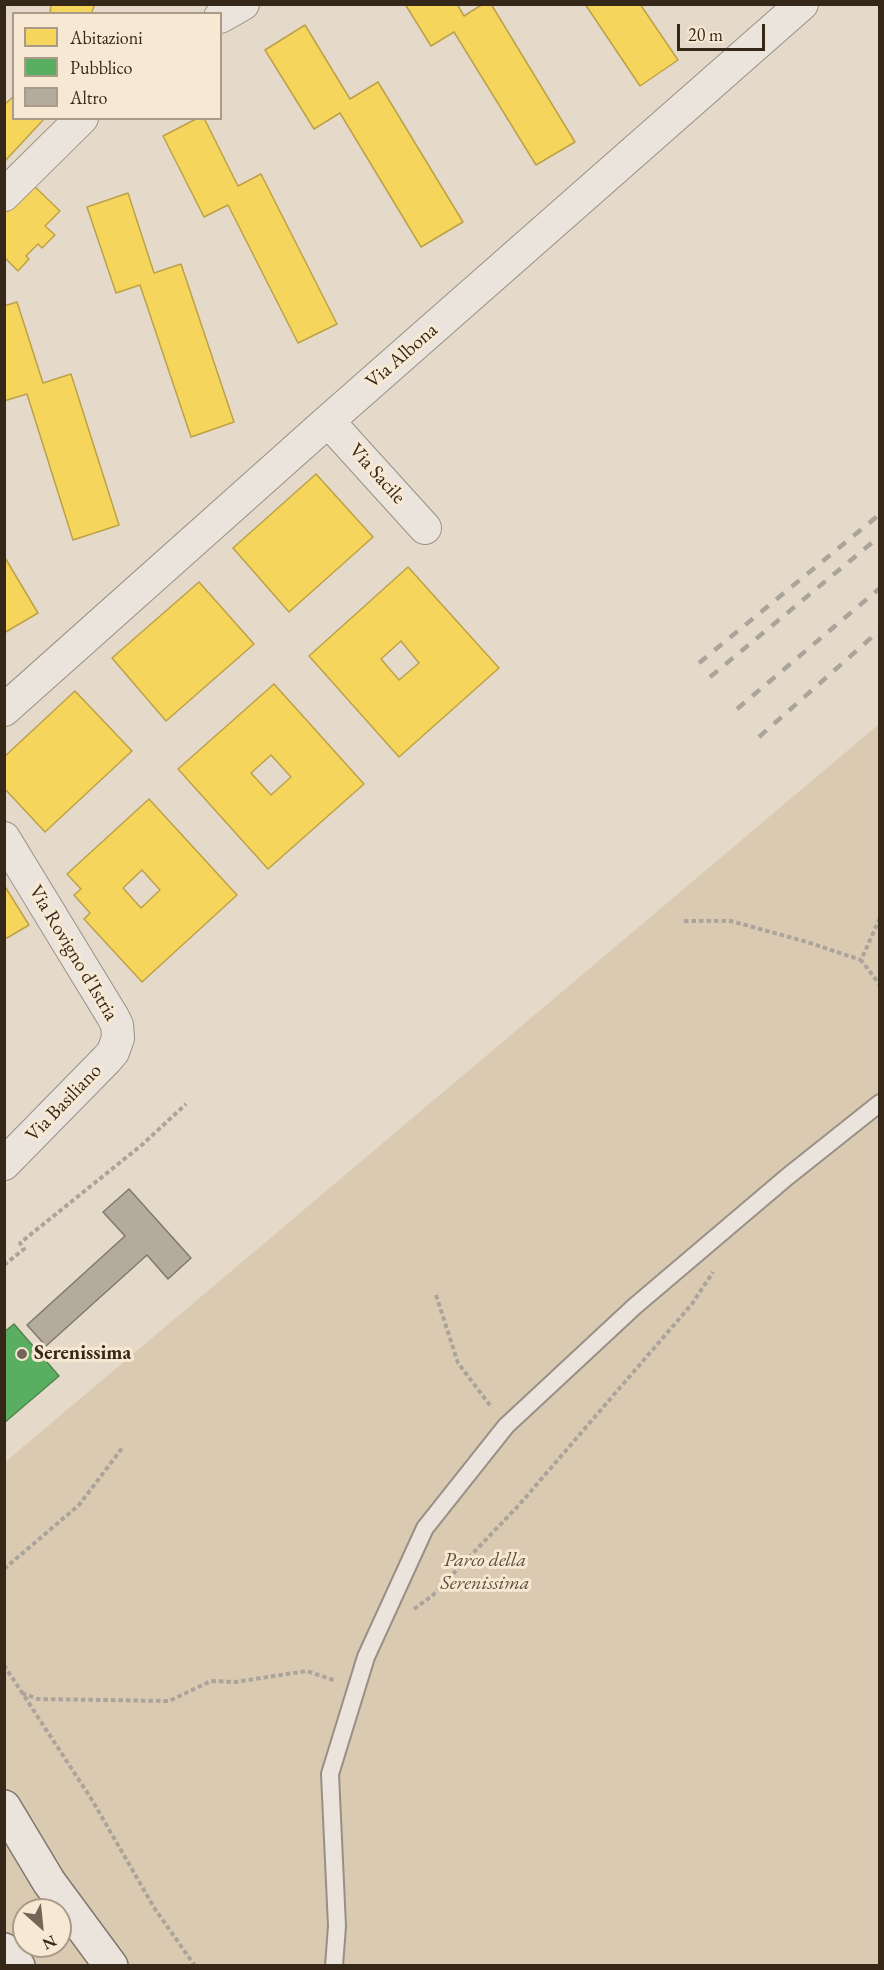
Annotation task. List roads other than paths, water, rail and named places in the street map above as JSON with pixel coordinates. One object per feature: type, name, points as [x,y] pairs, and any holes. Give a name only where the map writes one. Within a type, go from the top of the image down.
[{"type":"main road","points":[[4,1807],[49,1882],[111,1965]]},
{"type":"main road","points":[[4,1950],[18,1965]]},
{"type":"street","points":[[222,16],[243,4]]},
{"type":"street","name":"Via Albona","points":[[4,710],[802,4]]},
{"type":"street","points":[[4,195],[80,120]]},
{"type":"street","name":"Via Sacile","points":[[328,421],[425,528]]},
{"type":"street","name":"Via Rovigno d'Istria","points":[[4,838],[113,1017],[117,1025],[118,1038]]},
{"type":"street","name":"Via Basiliano","points":[[4,1164],[107,1059],[118,1038]]},
{"type":"lane","points":[[334,1965],[337,1926],[330,1774],[366,1657],[425,1528],[506,1426],[635,1306],[787,1177],[879,1103]]},
{"type":"railway","points":[[699,663],[880,514]]},
{"type":"railway","points":[[710,677],[880,536]]},
{"type":"railway","points":[[737,709],[880,588]]},
{"type":"railway","points":[[759,737],[880,630]]},
{"type":"place","name":"Serenissima","points":[[22,1354]]},
{"type":"park label","name":"Parco della Serenissima","points":[[485,1572]]}]
